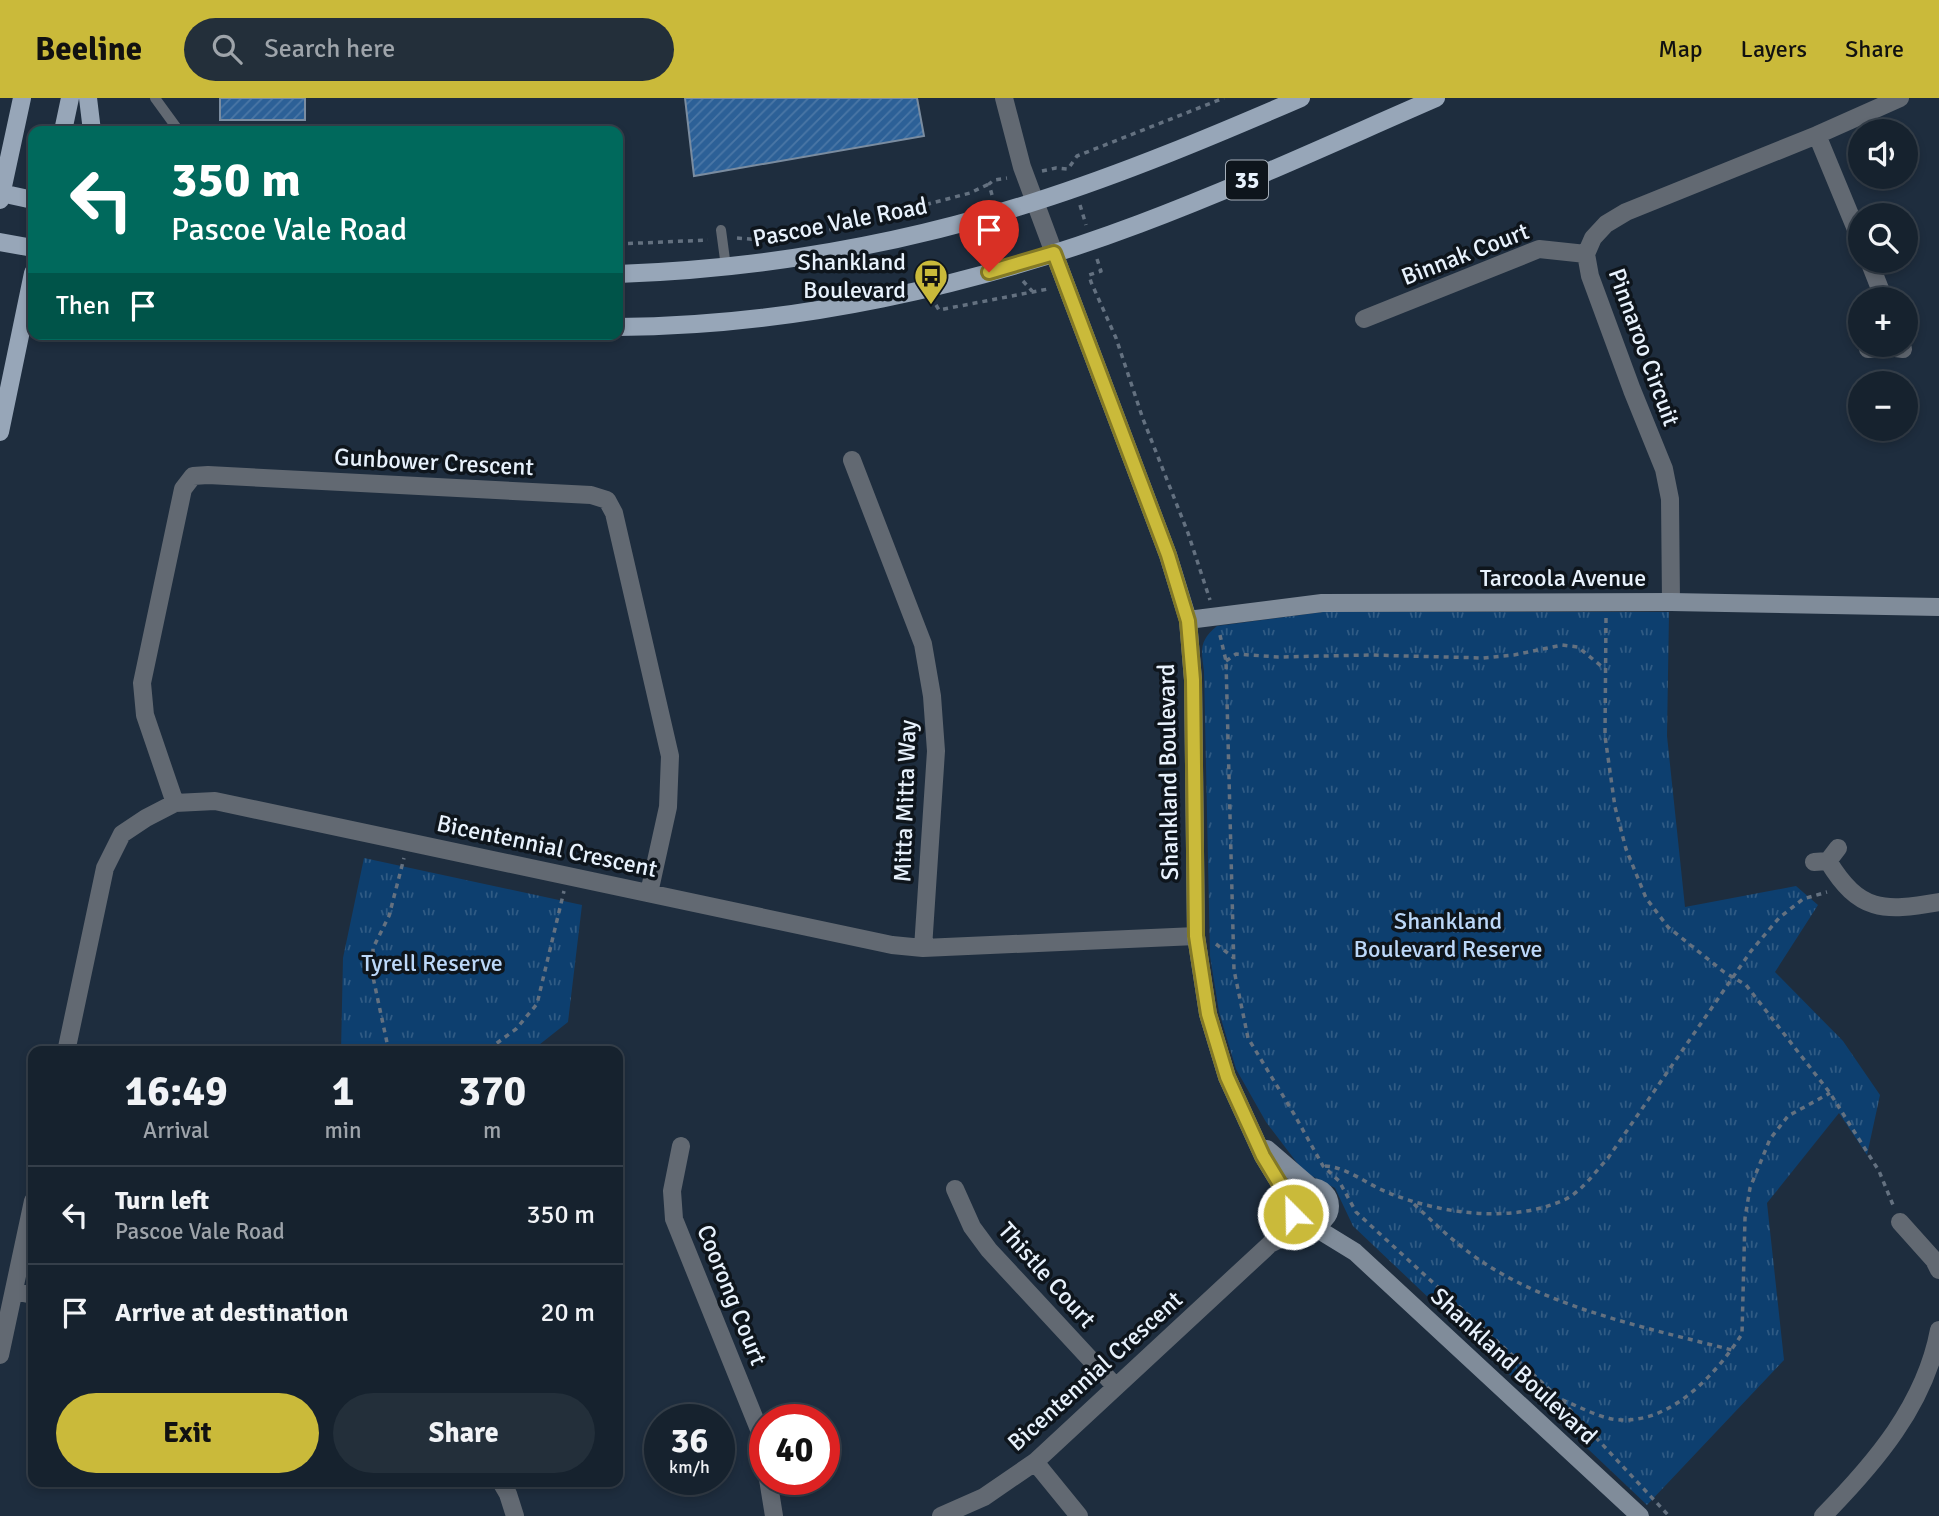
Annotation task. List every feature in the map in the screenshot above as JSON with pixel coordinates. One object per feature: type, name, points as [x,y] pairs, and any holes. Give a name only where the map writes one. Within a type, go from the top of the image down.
[{"type":"main road","points":[[22,98],[0,196],[28,199]]},
{"type":"main road","points":[[64,126],[71,98]]},
{"type":"main road","points":[[88,98],[91,126]]},
{"type":"main road","name":"Pascoe Vale Road","points":[[623,274],[726,267],[886,242],[986,217],[1143,164],[1301,98]]},
{"type":"main road","name":"35","points":[[623,327],[712,323],[838,306],[971,277],[1091,241],[1193,203],[1436,98]]},
{"type":"main road","points":[[0,242],[28,247]]},
{"type":"main road","points":[[0,432],[28,314]]},
{"type":"street","points":[[1004,98],[1022,167],[1054,253]]},
{"type":"street","name":"Pinnaroo Circuit","points":[[1671,602],[1670,499],[1664,469],[1590,276],[1586,254],[1592,238],[1606,224],[1626,212],[1817,135],[1900,98]]},
{"type":"street","points":[[1817,135],[1848,210]]},
{"type":"street","name":"Binnak Court","points":[[1349,309],[1364,327],[1539,248],[1586,254]]},
{"type":"street","name":"Shankland Boulevard","points":[[1054,253],[1168,555],[1188,621],[1193,680],[1196,936],[1208,1014],[1227,1077],[1263,1156],[1292,1206]]},
{"type":"street","name":"Mitta Mitta Way","points":[[852,460],[923,644],[932,696],[936,751],[923,948]]},
{"type":"street","name":"Gunbower Crescent","points":[[175,803],[145,715],[142,683],[183,489],[193,476],[591,495],[607,499],[614,513],[670,756],[668,807],[649,893]]},
{"type":"street","name":"Tarcoola Avenue","points":[[1188,621],[1322,603],[1671,602],[1939,607]]},
{"type":"street","name":"Bicentennial Crescent","points":[[67,1046],[105,868],[122,834],[175,803],[215,801],[892,945],[923,948],[1196,936]]},
{"type":"street","points":[[1826,857],[1854,895],[1869,904],[1912,906],[1939,902]]},
{"type":"street","name":"Shankland Boulevard","points":[[1255,1136],[1310,1186]]},
{"type":"street","name":"Coorong Court","points":[[681,1146],[672,1191],[674,1219],[749,1405]]},
{"type":"street","points":[[1310,1186],[1326,1194],[1330,1208],[1321,1223],[1310,1225],[1297,1220],[1292,1206],[1299,1190],[1310,1186]]},
{"type":"street","name":"Thistle Court","points":[[955,1189],[972,1227],[989,1250],[1116,1387]]},
{"type":"street","name":"Bicentennial Crescent","points":[[941,1516],[984,1497],[1035,1462],[1270,1244],[1292,1206]]},
{"type":"street","name":"Shankland Boulevard","points":[[1330,1208],[1355,1252]]},
{"type":"street","points":[[1900,1222],[1934,1259],[1939,1270]]},
{"type":"street","points":[[0,1354],[28,1224]]},
{"type":"street","name":"Shankland Boulevard","points":[[1310,1225],[1355,1252],[1640,1516]]},
{"type":"street","name":"Bicentennial Crescent","points":[[1270,1244],[1310,1225]]},
{"type":"street","points":[[14,1290],[28,1294]]},
{"type":"street","points":[[1824,1516],[1870,1467],[1897,1430],[1927,1371],[1939,1330]]},
{"type":"street","points":[[1035,1462],[1079,1516]]},
{"type":"street","points":[[504,1487],[515,1516]]},
{"type":"street","points":[[771,1495],[774,1516]]},
{"type":"lane","points":[[155,98],[175,126]]},
{"type":"lane","points":[[721,235],[726,267]]},
{"type":"path","points":[[809,236],[970,193],[989,184]]},
{"type":"path","points":[[623,244],[721,235],[774,241],[786,239]]},
{"type":"path","points":[[931,306],[938,305],[939,310],[1032,291],[1038,293],[1101,271],[1091,241]]},
{"type":"path","points":[[1089,275],[1116,338],[1143,419],[1188,533],[1226,661],[1234,970],[1248,1038],[1323,1166],[1339,1181],[1356,1212],[1560,1399],[1669,1516]]},
{"type":"path","points":[[1606,602],[1605,736],[1615,807],[1626,849],[1646,898],[1668,927],[1746,985],[1830,1093],[1879,1171],[1900,1222]]},
{"type":"path","points":[[1226,661],[1236,654],[1278,657],[1370,655],[1483,658],[1562,645],[1578,647],[1606,670]]},
{"type":"path","points":[[388,1046],[373,977],[373,948],[389,916],[409,842]]},
{"type":"path","points":[[493,1046],[516,1029],[537,1004],[567,876]]},
{"type":"path","points":[[1323,1166],[1335,1167],[1413,1202],[1461,1212],[1508,1213],[1566,1199],[1580,1189],[1608,1158],[1732,977],[1779,918],[1803,899],[1846,886]]},
{"type":"path","points":[[1560,1399],[1611,1419],[1641,1420],[1662,1413],[1700,1384],[1732,1350],[1742,1334],[1745,1218],[1750,1188],[1770,1139],[1788,1116],[1830,1093]]},
{"type":"path","points":[[1413,1202],[1443,1233],[1485,1264],[1538,1291],[1612,1319],[1732,1350]]},
{"type":"green space","name":"Shankland Boulevard Reserve","points":[[1323,612],[1669,612],[1667,736],[1685,907],[1796,886],[1818,905],[1775,972],[1843,1041],[1880,1095],[1867,1155],[1839,1113],[1767,1203],[1784,1360],[1647,1505],[1353,1226],[1335,1188],[1304,1172],[1266,1122],[1236,1069],[1219,1012],[1210,956],[1203,646],[1207,636],[1217,626]]},
{"type":"green space","name":"Tyrell Reserve","points":[[364,858],[582,905],[568,1022],[538,1046],[341,1046],[343,958]]},
{"type":"building","points":[[220,98],[305,98],[305,120],[220,120]]},
{"type":"building","points":[[685,98],[917,98],[924,136],[694,176]]},
{"type":"place","name":"Shankland Boulevard","points":[[931,306]]},
{"type":"route","points":[[989,272],[1054,253],[1168,555],[1188,621],[1193,680],[1196,936],[1208,1014],[1227,1077],[1263,1156],[1292,1204],[1293,1214]]}]
